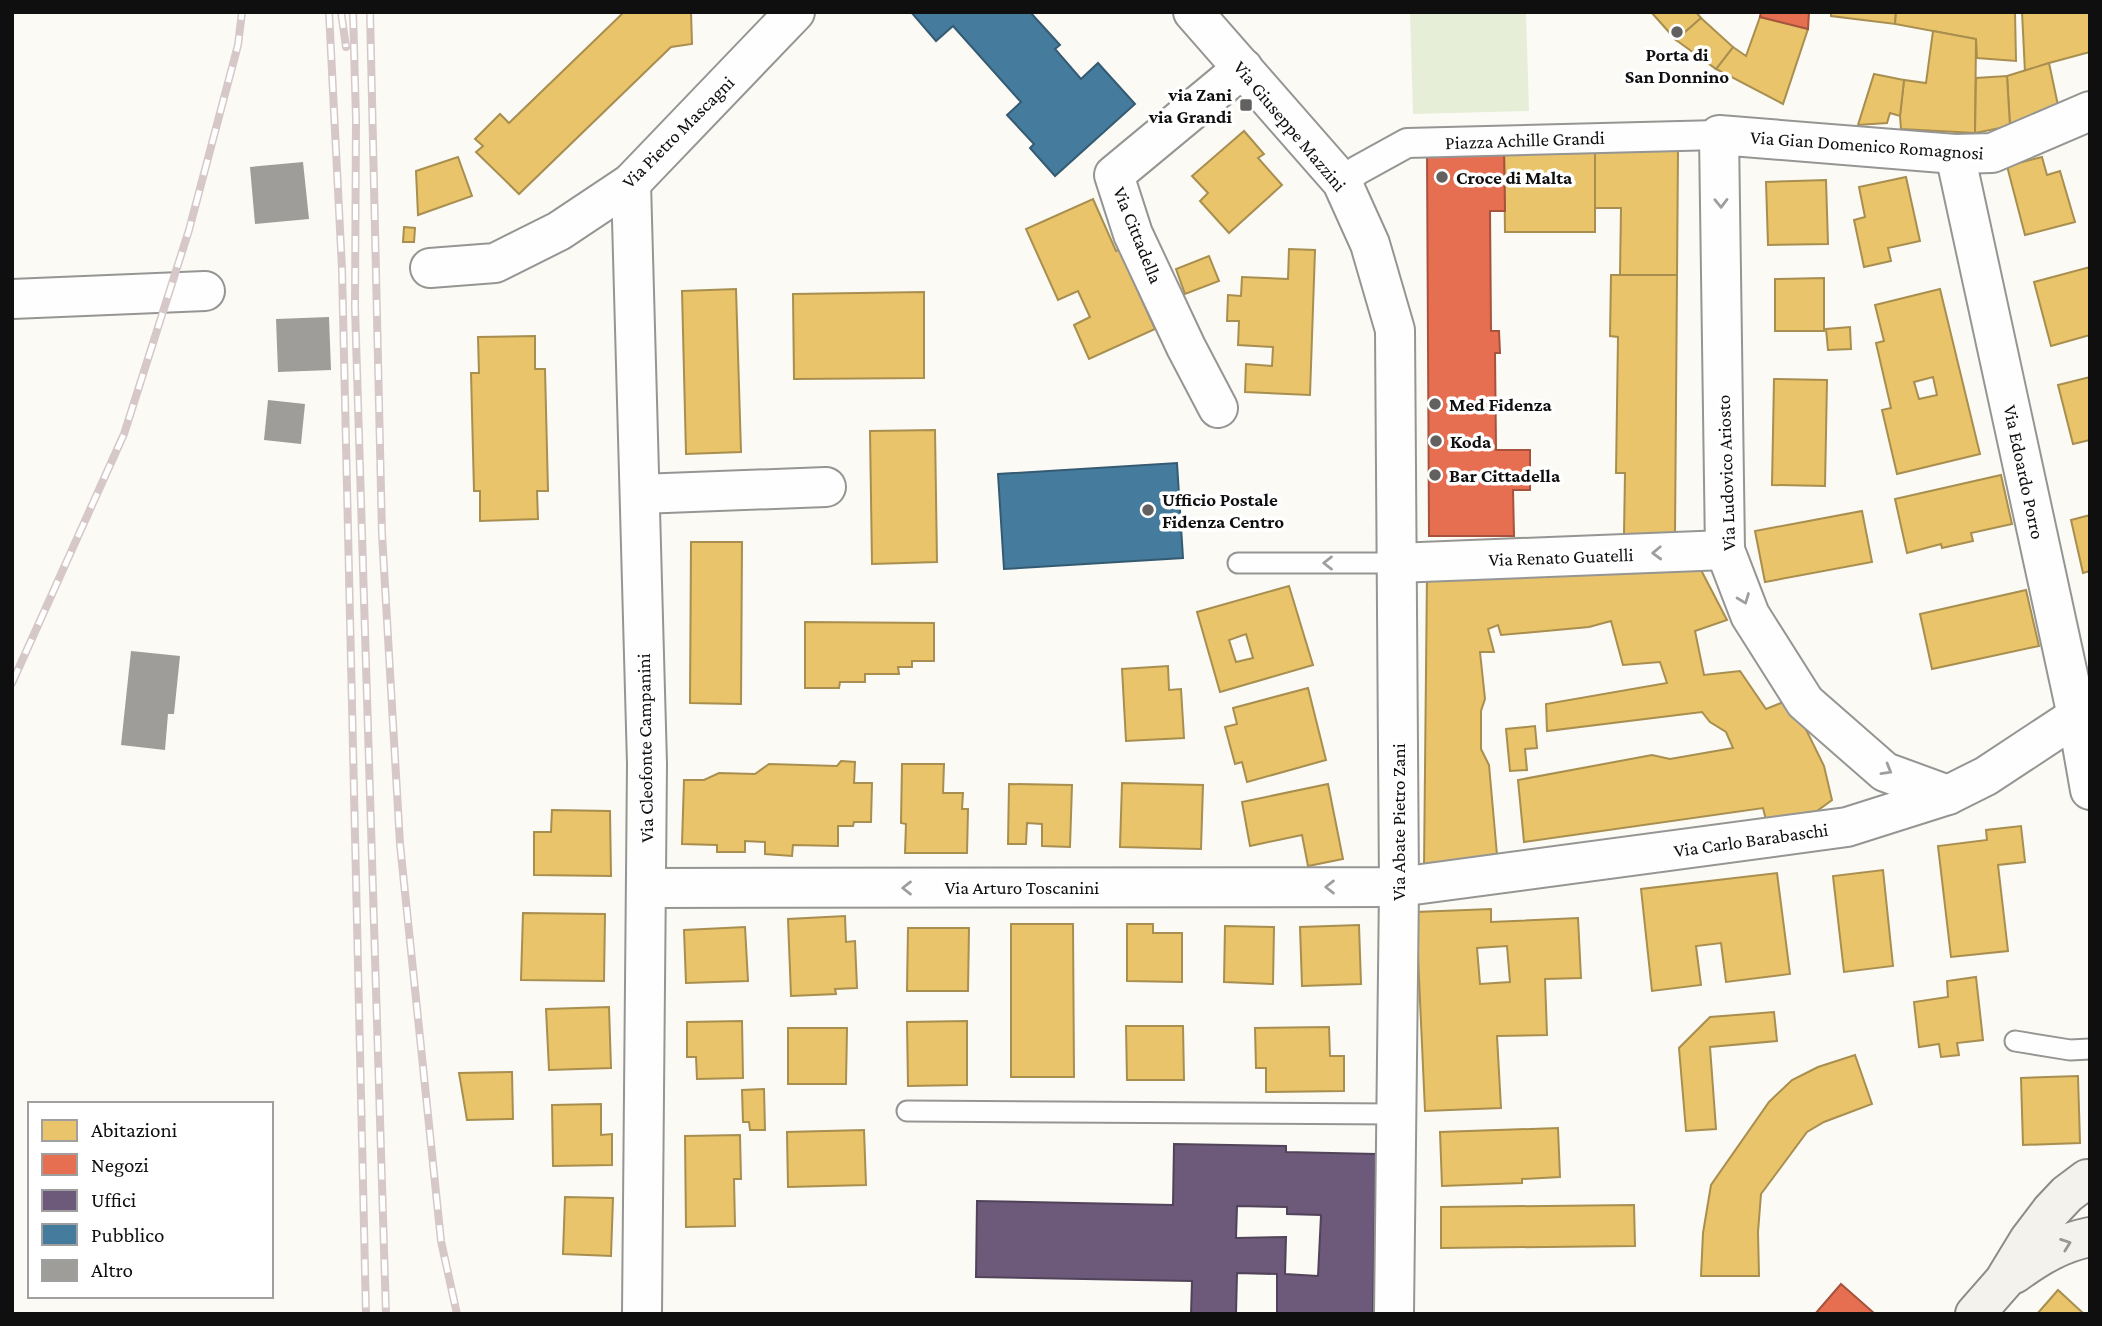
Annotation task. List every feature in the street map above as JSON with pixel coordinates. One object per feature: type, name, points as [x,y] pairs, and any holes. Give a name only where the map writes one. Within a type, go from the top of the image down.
[{"type":"main road","points":[[1975,1314],[2004,1281],[2051,1211],[2067,1194],[2089,1189]]},
{"type":"main road","points":[[2004,1281],[2043,1254],[2068,1241],[2090,1237]]},
{"type":"street","name":"Via Pietro Mascagni","points":[[430,268],[495,263],[559,231],[631,183],[795,12]]},
{"type":"street","name":"Via Giuseppe Mazzini","points":[[1194,12],[1342,182],[1370,244],[1395,330]]},
{"type":"street","name":"Via Cittadella","points":[[1218,408],[1133,234],[1114,175],[1243,68]]},
{"type":"street","name":"Via Gian Domenico Romagnosi","points":[[1719,135],[1955,154],[1992,153],[2090,111]]},
{"type":"street","name":"Piazza Achille Grandi","points":[[1342,182],[1407,143],[1719,135]]},
{"type":"street","name":"Via Ludovico Ariosto","points":[[1719,135],[1725,550],[1750,615],[1805,702],[1885,772],[1948,795]]},
{"type":"street","name":"Via Edoardo Porro","points":[[1955,154],[2083,710],[2090,790]]},
{"type":"street","name":"Via Cleofonte Campanini","points":[[631,183],[647,764],[642,1314]]},
{"type":"street","points":[[12,299],[205,291]]},
{"type":"street","name":"Via Abate Pietro Zani","points":[[1394,1314],[1399,887],[1395,330]]},
{"type":"street","points":[[640,494],[826,487]]},
{"type":"street","name":"Via Renato Guatelli","points":[[1396,563],[1725,550]]},
{"type":"street","name":"Via Carlo Barabaschi","points":[[1399,887],[1847,828],[1948,795],[1986,776],[2083,710]]},
{"type":"street","name":"Via Arturo Toscanini","points":[[646,888],[1399,887]]},
{"type":"lane","points":[[1238,563],[1396,563]]},
{"type":"lane","points":[[2015,1041],[2070,1050],[2090,1049]]},
{"type":"lane","points":[[907,1111],[1396,1114]]},
{"type":"green space","points":[[1410,12],[1526,12],[1529,111],[1413,114]]},
{"type":"building: Abitazioni","points":[[624,12],[691,12],[692,44],[671,47],[519,194],[476,152],[483,146],[475,139],[500,114],[509,123]]},
{"type":"building: Abitazioni","name":"Porta di San Donnino","points":[[1651,12],[1696,12],[1701,18],[1676,40]]},
{"type":"building: Abitazioni","points":[[1831,12],[1896,12],[1895,24],[1831,16]]},
{"type":"building: Abitazioni","points":[[1896,12],[2015,12],[2016,61],[1977,58],[1976,39],[1895,24]]},
{"type":"building: Abitazioni","points":[[2022,12],[2090,12],[2090,52],[2025,72]]},
{"type":"building: Abitazioni","points":[[1760,17],[1808,29],[1783,104],[1716,69],[1733,47],[1746,56]]},
{"type":"building: Abitazioni","points":[[1701,18],[1733,47],[1716,69],[1676,40]]},
{"type":"building: Abitazioni","points":[[1933,31],[1976,39],[1975,133],[1901,129],[1904,80],[1926,83]]},
{"type":"building: Abitazioni","points":[[2049,63],[2059,110],[2010,126],[2007,76]]},
{"type":"building: Abitazioni","points":[[1874,74],[1904,80],[1900,116],[1890,113],[1887,123],[1858,125]]},
{"type":"building: Abitazioni","points":[[2007,76],[2010,126],[1975,133],[1976,78]]},
{"type":"building: Abitazioni","points":[[1244,131],[1264,154],[1258,158],[1282,185],[1229,233],[1200,201],[1208,193],[1192,176]]},
{"type":"building: Abitazioni","points":[[1504,149],[1595,149],[1595,232],[1505,232]]},
{"type":"building: Abitazioni","points":[[1595,149],[1678,151],[1677,275],[1620,275],[1621,208],[1595,208]]},
{"type":"building: Abitazioni","points":[[458,157],[472,196],[418,215],[416,171]]},
{"type":"building: Abitazioni","points":[[2042,157],[2047,175],[2060,171],[2075,222],[2025,235],[2007,166]]},
{"type":"building: Abitazioni","points":[[1906,177],[1920,241],[1888,248],[1891,261],[1864,267],[1854,220],[1865,217],[1859,187]]},
{"type":"building: Abitazioni","points":[[1826,180],[1828,244],[1768,245],[1766,182]]},
{"type":"building: Abitazioni","points":[[1093,199],[1116,251],[1123,248],[1135,275],[1131,276],[1155,329],[1089,359],[1074,325],[1090,317],[1078,291],[1058,300],[1026,229]]},
{"type":"building: Abitazioni","points":[[404,227],[415,228],[414,242],[403,242]]},
{"type":"building: Abitazioni","points":[[1289,249],[1315,250],[1310,395],[1245,392],[1246,364],[1272,366],[1273,347],[1238,345],[1239,321],[1227,321],[1228,295],[1241,296],[1242,277],[1288,279]]},
{"type":"building: Abitazioni","points":[[1209,256],[1219,281],[1185,294],[1176,269]]},
{"type":"building: Abitazioni","points":[[2090,267],[2090,335],[2051,346],[2034,282]]},
{"type":"building: Abitazioni","points":[[1611,275],[1677,275],[1675,535],[1624,534],[1625,473],[1616,473],[1618,337],[1610,336]]},
{"type":"building: Abitazioni","points":[[1824,278],[1824,331],[1775,331],[1775,279]]},
{"type":"building: Abitazioni","points":[[736,289],[741,452],[686,454],[682,291]]},
{"type":"building: Abitazioni","points":[[1940,289],[1980,454],[1897,474],[1882,410],[1891,408],[1876,343],[1884,341],[1875,305]],"holes":[[[1933,377],[1937,395],[1919,399],[1914,382]]]},
{"type":"building: Abitazioni","points":[[924,292],[924,378],[794,379],[793,294]]},
{"type":"building: Abitazioni","points":[[1850,327],[1851,349],[1828,350],[1826,329]]},
{"type":"building: Abitazioni","points":[[535,336],[535,369],[545,369],[548,491],[537,491],[538,519],[480,521],[480,491],[474,491],[471,373],[479,373],[478,337]]},
{"type":"building: Abitazioni","points":[[2090,377],[2090,440],[2073,444],[2058,385]]},
{"type":"building: Abitazioni","points":[[1774,379],[1827,380],[1825,486],[1772,485]]},
{"type":"building: Abitazioni","points":[[935,430],[937,562],[872,564],[870,431]]},
{"type":"building: Abitazioni","points":[[2001,475],[2012,524],[1971,533],[1973,541],[1942,548],[1941,544],[1907,553],[1895,499]]},
{"type":"building: Abitazioni","points":[[1862,511],[1872,562],[1765,582],[1755,531]]},
{"type":"building: Abitazioni","points":[[2090,515],[2090,571],[2083,573],[2071,520]]},
{"type":"building: Abitazioni","points":[[691,542],[742,542],[741,704],[690,703]]},
{"type":"building: Abitazioni","points":[[1701,570],[1727,620],[1695,631],[1704,675],[1740,671],[1766,709],[1791,699],[1824,766],[1832,800],[1806,819],[1767,824],[1763,808],[1524,842],[1518,780],[1652,755],[1670,759],[1733,748],[1726,732],[1710,722],[1702,712],[1547,731],[1546,704],[1667,683],[1660,662],[1623,665],[1611,621],[1589,627],[1501,635],[1498,625],[1488,629],[1494,652],[1480,652],[1485,699],[1481,711],[1481,749],[1489,765],[1497,855],[1424,868],[1427,574]]},
{"type":"building: Abitazioni","points":[[1289,586],[1313,665],[1220,692],[1197,612]],"holes":[[[1246,634],[1253,658],[1236,662],[1229,640]]]},
{"type":"building: Abitazioni","points":[[2026,590],[2039,646],[1932,669],[1920,614]]},
{"type":"building: Abitazioni","points":[[805,622],[934,623],[934,661],[912,661],[912,667],[898,667],[899,674],[865,674],[865,682],[840,682],[839,688],[805,688]]},
{"type":"building: Abitazioni","points":[[1168,666],[1169,690],[1181,689],[1184,738],[1126,741],[1122,669]]},
{"type":"building: Abitazioni","points":[[1308,688],[1326,760],[1247,782],[1242,762],[1235,764],[1225,727],[1237,724],[1233,708]]},
{"type":"building: Abitazioni","points":[[1535,726],[1537,748],[1525,749],[1527,770],[1510,771],[1506,729]]},
{"type":"building: Abitazioni","points":[[841,761],[855,762],[854,783],[872,783],[871,822],[838,826],[838,846],[793,845],[792,856],[765,854],[765,842],[745,841],[745,852],[717,852],[717,845],[682,844],[684,780],[704,780],[719,773],[755,774],[769,764],[837,766]]},
{"type":"building: Abitazioni","points":[[902,764],[944,764],[943,793],[963,793],[962,809],[968,809],[967,853],[905,853],[906,824],[901,823]]},
{"type":"building: Abitazioni","points":[[1122,783],[1203,785],[1201,849],[1120,847]]},
{"type":"building: Abitazioni","points":[[1009,784],[1072,785],[1070,847],[1042,846],[1042,824],[1027,823],[1026,844],[1008,844]]},
{"type":"building: Abitazioni","points":[[1328,784],[1343,859],[1308,866],[1302,835],[1250,846],[1242,802]]},
{"type":"building: Abitazioni","points":[[552,810],[610,811],[611,876],[534,875],[534,832],[551,832]]},
{"type":"building: Abitazioni","points":[[2021,826],[2025,862],[1998,865],[2008,951],[1951,957],[1938,846],[1987,840],[1986,830]]},
{"type":"building: Abitazioni","points":[[1883,870],[1893,966],[1844,972],[1833,876]]},
{"type":"building: Abitazioni","points":[[1777,873],[1790,974],[1726,982],[1721,943],[1696,946],[1701,985],[1652,991],[1641,889]]},
{"type":"building: Abitazioni","points":[[1491,909],[1491,922],[1578,918],[1581,978],[1545,979],[1547,1035],[1497,1036],[1501,1108],[1425,1111],[1416,912]],"holes":[[[1507,946],[1510,982],[1480,984],[1477,948]]]},
{"type":"building: Abitazioni","points":[[523,913],[605,914],[604,981],[521,980]]},
{"type":"building: Abitazioni","points":[[845,916],[846,942],[855,941],[857,988],[835,989],[836,994],[791,996],[788,919]]},
{"type":"building: Abitazioni","points":[[1011,924],[1073,924],[1074,1077],[1011,1077]]},
{"type":"building: Abitazioni","points":[[1127,924],[1153,924],[1153,933],[1182,933],[1182,982],[1127,981]]},
{"type":"building: Abitazioni","points":[[1359,925],[1361,984],[1302,986],[1300,927]]},
{"type":"building: Abitazioni","points":[[1225,926],[1274,927],[1273,984],[1224,982]]},
{"type":"building: Abitazioni","points":[[745,927],[748,981],[686,983],[684,930]]},
{"type":"building: Abitazioni","points":[[908,928],[969,928],[968,991],[907,991]]},
{"type":"building: Abitazioni","points":[[1976,977],[1983,1040],[1957,1043],[1959,1055],[1941,1057],[1939,1044],[1919,1047],[1914,1002],[1948,997],[1947,981]]},
{"type":"building: Abitazioni","points":[[609,1007],[611,1068],[549,1070],[546,1009]]},
{"type":"building: Abitazioni","points":[[1774,1012],[1777,1041],[1710,1047],[1716,1129],[1686,1131],[1679,1048],[1710,1017]]},
{"type":"building: Abitazioni","points":[[742,1021],[743,1078],[697,1079],[696,1057],[687,1057],[687,1022]]},
{"type":"building: Abitazioni","points":[[967,1021],[967,1085],[908,1086],[907,1022]]},
{"type":"building: Abitazioni","points":[[1126,1026],[1183,1026],[1184,1080],[1127,1080]]},
{"type":"building: Abitazioni","points":[[1329,1027],[1330,1056],[1344,1056],[1344,1091],[1266,1092],[1266,1068],[1256,1068],[1255,1028]]},
{"type":"building: Abitazioni","points":[[788,1028],[847,1028],[846,1084],[788,1084]]},
{"type":"building: Abitazioni","points":[[1855,1055],[1872,1104],[1824,1122],[1807,1132],[1761,1194],[1759,1276],[1701,1276],[1703,1233],[1711,1185],[1769,1102],[1792,1080],[1818,1067]]},
{"type":"building: Abitazioni","points":[[512,1072],[513,1119],[467,1120],[459,1073]]},
{"type":"building: Abitazioni","points":[[2078,1076],[2080,1143],[2023,1145],[2021,1078]]},
{"type":"building: Abitazioni","points":[[764,1089],[765,1130],[750,1130],[749,1122],[743,1122],[742,1090]]},
{"type":"building: Abitazioni","points":[[601,1104],[601,1135],[612,1134],[612,1165],[553,1166],[552,1105]]},
{"type":"building: Abitazioni","points":[[1558,1128],[1560,1177],[1522,1179],[1522,1183],[1442,1186],[1440,1132]]},
{"type":"building: Abitazioni","points":[[864,1130],[866,1185],[788,1187],[787,1132]]},
{"type":"building: Abitazioni","points":[[740,1135],[741,1179],[734,1179],[735,1226],[686,1227],[685,1136]]},
{"type":"building: Abitazioni","points":[[565,1197],[613,1198],[611,1256],[563,1254]]},
{"type":"building: Abitazioni","points":[[1634,1205],[1635,1246],[1441,1248],[1441,1207]]},
{"type":"building: Abitazioni","points":[[2058,1290],[2084,1314],[2037,1314]]},
{"type":"building: Negozi","points":[[1761,12],[1809,12],[1808,29],[1760,17]]},
{"type":"building: Negozi","points":[[1504,149],[1505,211],[1490,211],[1491,331],[1499,331],[1500,353],[1495,353],[1496,450],[1530,450],[1530,490],[1513,490],[1514,536],[1429,536],[1427,150]]},
{"type":"building: Negozi","points":[[1841,1284],[1875,1314],[1815,1314]]},
{"type":"building: Uffici","points":[[1174,1144],[1286,1146],[1286,1152],[1376,1154],[1373,1314],[1277,1314],[1277,1274],[1237,1273],[1236,1314],[1191,1314],[1192,1281],[976,1277],[977,1201],[1173,1205]],"holes":[[[1237,1206],[1287,1207],[1287,1214],[1321,1215],[1318,1276],[1285,1274],[1286,1237],[1236,1238]]]},
{"type":"building: Pubblico","points":[[911,12],[1030,12],[1060,45],[1055,49],[1081,79],[1098,63],[1135,104],[1055,176],[1030,148],[1034,144],[1007,115],[1021,102],[953,26],[936,41]]},
{"type":"building: Pubblico","points":[[1177,463],[1183,558],[1004,569],[998,474]]},
{"type":"building: Altro","points":[[303,162],[309,219],[255,224],[250,167]]},
{"type":"building: Altro","points":[[329,317],[331,370],[278,372],[276,319]]},
{"type":"building: Altro","points":[[268,400],[305,404],[301,444],[264,440]]},
{"type":"building: Altro","points":[[131,651],[180,656],[174,714],[168,714],[165,750],[121,745]]},
{"type":"railway","points":[[12,683],[124,434],[189,230],[238,45],[242,12]]},
{"type":"railway","points":[[329,12],[342,269],[366,1314]]},
{"type":"railway","points":[[341,12],[346,47]]},
{"type":"railway","points":[[353,12],[356,119],[355,307],[386,1314]]},
{"type":"railway","points":[[370,12],[382,534],[400,844],[441,1241],[457,1314]]},
{"type":"place","name":"Porta di San Donnino","points":[[1677,32]]},
{"type":"place","name":"via Zani via Grandi","points":[[1246,105]]},
{"type":"place","name":"Croce di Malta","points":[[1442,177]]},
{"type":"place","name":"Med Fidenza","points":[[1435,404]]},
{"type":"place","name":"Koda","points":[[1436,441]]},
{"type":"place","name":"Bar Cittadella","points":[[1435,475]]},
{"type":"place","name":"Ufficio Postale Fidenza Centro","points":[[1148,510]]}]
